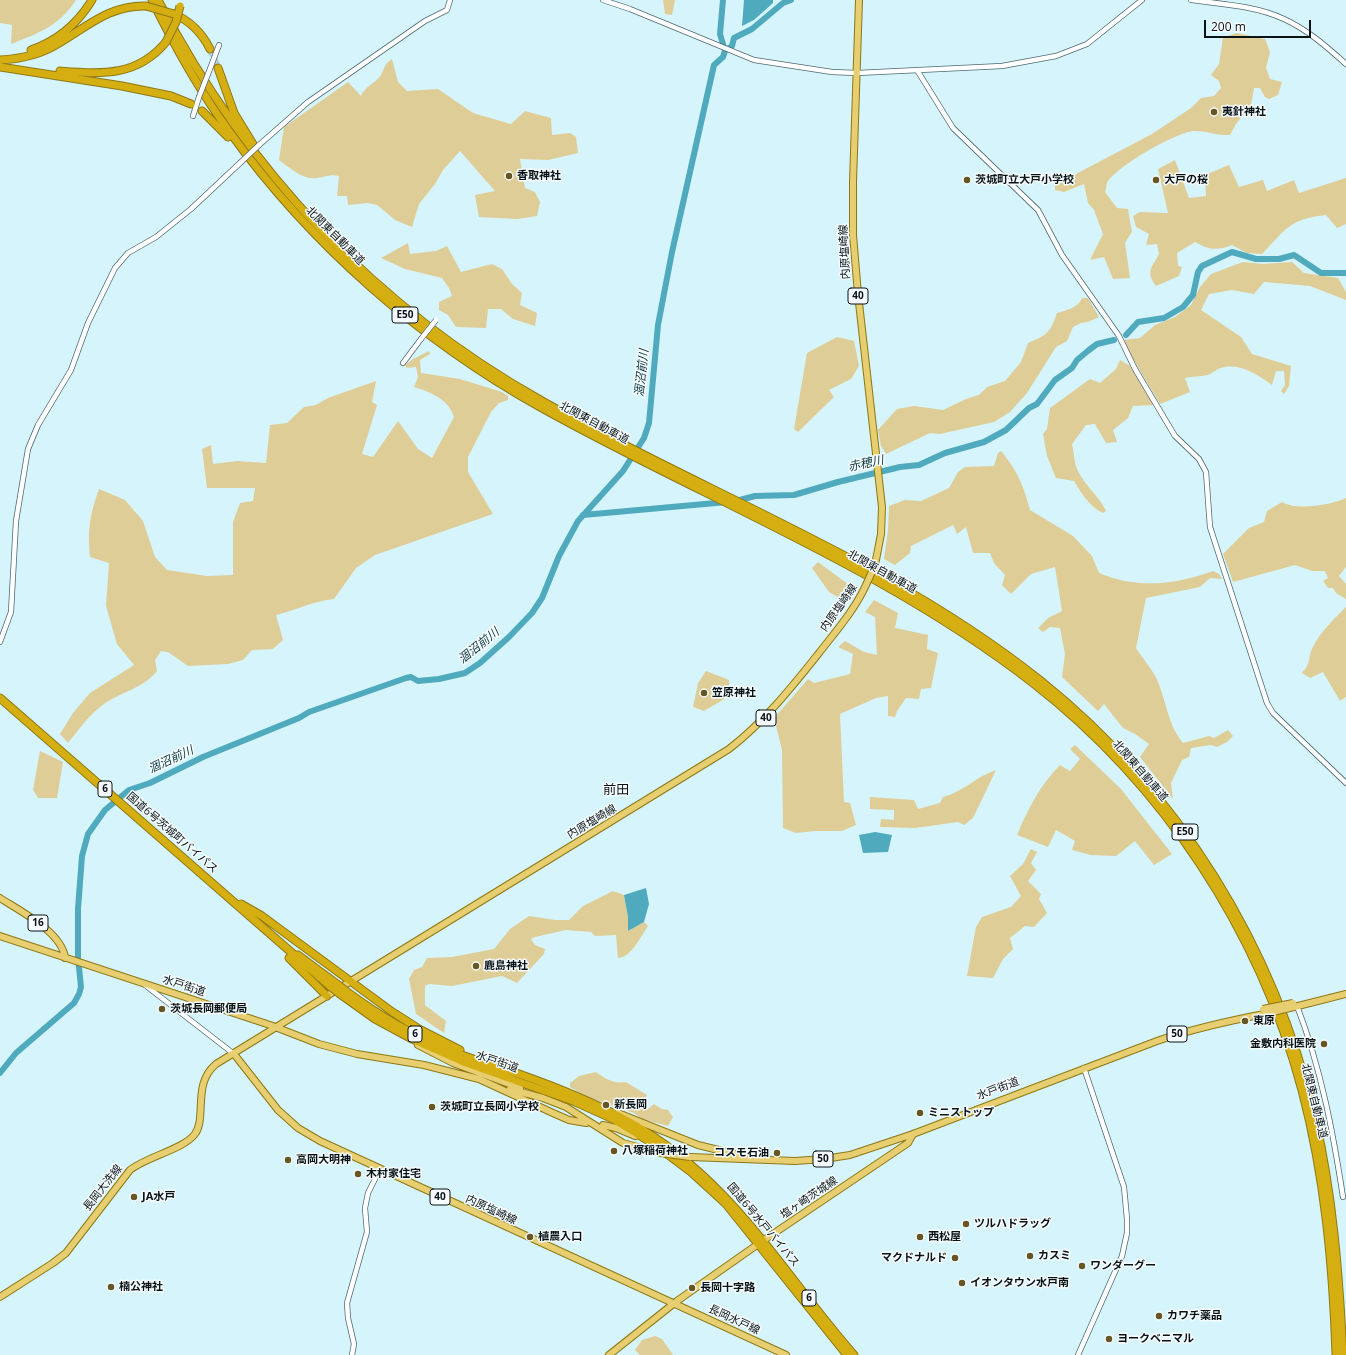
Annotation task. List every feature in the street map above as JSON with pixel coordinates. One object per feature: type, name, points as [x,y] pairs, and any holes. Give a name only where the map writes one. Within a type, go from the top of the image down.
[{"type":"highway","points":[[0,58],[30,51],[53,40],[72,24],[92,0]]},
{"type":"highway","name":"北関東自動車道","points":[[152,0],[177,48],[210,103],[241,146],[287,202],[345,263],[412,321],[469,363],[541,404],[742,508],[896,592],[975,641],[1034,683],[1082,725],[1126,769],[1193,852],[1222,899],[1253,958],[1283,1031],[1302,1091],[1315,1149],[1328,1236],[1336,1355]]},
{"type":"highway","name":"北関東自動車道","points":[[158,0],[182,45],[215,99],[262,163],[302,211],[350,259],[416,317],[541,404]]},
{"type":"highway","points":[[0,66],[75,72],[114,72],[130,68],[145,61],[166,42],[176,22],[181,3]]},
{"type":"highway","points":[[0,58],[28,56],[51,48],[108,12],[129,6],[146,6],[174,14],[192,25],[203,37],[210,49]]},
{"type":"highway","points":[[0,66],[122,86],[171,96],[191,104]]},
{"type":"highway","points":[[218,68],[228,100],[244,131],[302,211]]},
{"type":"highway","points":[[202,111],[217,125],[254,168],[287,202]]},
{"type":"highway","name":"北関東自動車道","points":[[742,508],[809,538],[900,587],[979,636],[1037,678],[1086,720],[1126,760],[1152,790],[1197,849],[1227,895],[1259,955],[1275,992],[1300,1062],[1316,1121],[1329,1193],[1338,1281],[1343,1355]]},
{"type":"highway","name":"国道6号茨城町バイパス","points":[[0,692],[45,736]]},
{"type":"highway","name":"国道6号茨城町バイパス","points":[[0,698],[284,946],[308,961],[334,986],[396,1024],[445,1049],[490,1066]]},
{"type":"highway","points":[[222,891],[262,916],[419,1030],[490,1066]]},
{"type":"highway","points":[[222,891],[327,996]]},
{"type":"highway","name":"国道6号茨城町バイパス","points":[[343,992],[396,1031]]},
{"type":"highway","name":"水戸街道","points":[[396,1031],[452,1057],[595,1107]]},
{"type":"highway","name":"水戸街道","points":[[490,1066],[517,1074],[595,1107]]},
{"type":"highway","name":"国道6号水戸バイパス","points":[[595,1107],[655,1145],[712,1190],[762,1242],[847,1355]]},
{"type":"highway","name":"国道6号水戸バイパス","points":[[595,1107],[643,1130],[691,1165],[723,1193],[854,1355]]},
{"type":"main road","name":"内原塩崎線","points":[[351,980],[729,749],[755,728],[778,704],[850,613],[866,585],[875,565],[882,534],[882,507],[858,294],[853,235],[853,182],[859,0]]},
{"type":"main road","name":"16","points":[[0,898],[50,932],[67,959]]},
{"type":"main road","name":"水戸街道","points":[[0,936],[277,1028],[332,1048],[438,1068],[489,1083]]},
{"type":"main road","name":"40","points":[[234,1054],[351,980]]},
{"type":"main road","name":"水戸街道","points":[[752,1159],[795,1161],[850,1155],[892,1142],[1084,1068],[1178,1034],[1264,1012],[1346,994]]},
{"type":"main road","points":[[396,1031],[453,1063],[533,1092],[581,1115],[623,1143],[660,1153],[690,1157],[752,1159]]},
{"type":"main road","name":"内原塩崎線","points":[[234,1054],[268,1100],[298,1128],[320,1141],[673,1304]]},
{"type":"main road","name":"長岡大洗線","points":[[0,1297],[66,1253],[130,1170],[140,1162],[187,1141],[195,1134],[199,1124],[202,1093],[207,1076],[216,1064],[234,1054]]},
{"type":"main road","points":[[489,1083],[543,1098]]},
{"type":"main road","points":[[489,1083],[569,1120],[586,1123]]},
{"type":"main road","points":[[595,1107],[698,1145],[752,1159]]},
{"type":"main road","points":[[603,1125],[623,1130],[655,1145]]},
{"type":"main road","name":"塩ヶ崎茨城線","points":[[673,1304],[909,1142],[913,1134]]},
{"type":"main road","points":[[892,1142],[897,1145],[896,1151]]},
{"type":"main road","points":[[609,1355],[673,1304]]},
{"type":"main road","name":"長岡水戸線","points":[[673,1304],[786,1355]]},
{"type":"street","points":[[0,642],[11,612],[16,520],[28,449],[38,425],[71,370],[88,324],[115,268],[128,253],[156,237],[191,209],[259,145],[308,102],[425,21],[447,10],[450,0]]},
{"type":"street","points":[[603,0],[630,9],[733,52],[769,63],[856,73],[1002,66],[1066,53],[1087,44],[1142,0]]},
{"type":"street","points":[[1191,0],[1252,9],[1284,19],[1314,37],[1346,64]]},
{"type":"street","points":[[193,116],[219,45]]},
{"type":"street","points":[[917,70],[953,128],[1038,210],[1062,255],[1118,336],[1135,369],[1176,436],[1203,463],[1206,472],[1210,527],[1267,704],[1274,713],[1346,783]]},
{"type":"street","points":[[403,363],[436,320]]},
{"type":"street","points":[[143,984],[234,1054]]},
{"type":"street","points":[[159,997],[163,990]]},
{"type":"street","points":[[1295,1006],[1324,1094],[1334,1142],[1343,1198]]},
{"type":"street","points":[[1078,1355],[1122,1256],[1127,1233],[1128,1219],[1124,1187],[1084,1068]]},
{"type":"street","points":[[352,1355],[354,1344],[348,1318],[347,1303],[367,1232],[365,1208],[368,1193],[380,1169]]},
{"type":"shaded area","points":[[0,0],[76,0],[63,16],[48,28],[11,44],[12,25],[0,23]]},
{"type":"shaded area","points":[[663,0],[675,0],[672,15],[665,14]]},
{"type":"shaded area","points":[[1236,33],[1265,39],[1270,52],[1266,68],[1270,79],[1282,82],[1278,95],[1269,99],[1265,97],[1260,88],[1254,88],[1251,105],[1236,124],[1230,135],[1220,135],[1202,131],[1184,133],[1146,152],[1121,168],[1112,176],[1107,183],[1105,192],[1117,208],[1128,209],[1132,232],[1125,243],[1130,278],[1113,279],[1104,257],[1090,260],[1103,234],[1094,210],[1088,203],[1084,184],[1064,192],[1055,190],[1055,185],[1152,134],[1191,108],[1201,98],[1214,96],[1221,88],[1219,81],[1211,75],[1219,64],[1223,38]]},
{"type":"shaded area","points":[[392,59],[398,82],[407,91],[438,89],[473,113],[511,124],[525,111],[551,118],[552,135],[570,133],[576,137],[578,153],[548,160],[520,159],[525,188],[535,192],[540,202],[537,216],[518,219],[479,217],[475,195],[495,191],[460,151],[443,170],[435,184],[419,204],[412,227],[395,220],[377,205],[368,203],[348,205],[347,196],[337,196],[339,176],[330,175],[317,178],[307,177],[297,173],[279,160],[284,127],[348,82],[361,96],[365,90],[379,78],[386,65]]},
{"type":"shaded area","points":[[1175,160],[1189,198],[1206,196],[1205,175],[1229,165],[1239,187],[1263,180],[1267,191],[1294,180],[1299,193],[1346,178],[1346,224],[1337,228],[1326,215],[1304,219],[1283,232],[1262,254],[1247,253],[1232,245],[1213,249],[1195,242],[1177,253],[1178,266],[1182,267],[1179,276],[1156,286],[1150,273],[1159,254],[1157,244],[1146,245],[1149,234],[1136,227],[1133,216],[1140,212],[1168,213],[1158,169]]},
{"type":"shaded area","points":[[408,243],[410,254],[436,251],[447,246],[461,272],[492,264],[502,269],[512,284],[522,293],[520,305],[537,313],[535,326],[513,319],[501,309],[488,309],[486,328],[456,327],[448,315],[439,310],[439,302],[452,296],[449,288],[442,278],[405,269],[381,258]]},
{"type":"shaded area","points":[[1243,262],[1263,264],[1292,262],[1304,273],[1338,278],[1346,292],[1346,300],[1310,286],[1264,282],[1254,294],[1232,290],[1209,294],[1201,310],[1241,337],[1252,354],[1291,366],[1289,386],[1284,394],[1281,391],[1285,385],[1284,371],[1276,371],[1272,385],[1248,370],[1228,367],[1219,369],[1211,374],[1185,378],[1190,392],[1160,404],[1133,359],[1124,340],[1140,338],[1155,325],[1175,317],[1191,305],[1200,287],[1211,274]]},
{"type":"shaded area","points":[[1082,298],[1088,298],[1099,317],[1073,327],[1067,341],[1056,347],[1027,393],[1010,412],[994,422],[940,434],[930,433],[886,454],[881,446],[878,430],[897,409],[914,406],[943,410],[966,399],[979,395],[987,387],[1005,381],[1021,362],[1028,343],[1040,338],[1050,329],[1057,313],[1075,306]]},
{"type":"shaded area","points":[[837,337],[854,341],[859,366],[851,379],[829,390],[834,397],[798,432],[794,429],[807,353]]},
{"type":"shaded area","points":[[429,351],[430,354],[420,360],[421,373],[460,379],[502,392],[508,396],[508,400],[499,403],[491,412],[468,457],[468,472],[493,514],[375,555],[356,568],[334,599],[276,615],[283,640],[273,649],[252,650],[243,660],[228,664],[188,666],[168,652],[161,651],[155,660],[157,671],[152,677],[139,686],[104,704],[94,712],[68,743],[60,734],[73,713],[90,693],[134,665],[117,644],[106,606],[109,563],[90,557],[90,522],[93,506],[99,489],[125,500],[143,521],[155,557],[167,570],[207,576],[233,575],[233,522],[240,503],[253,501],[255,488],[207,488],[202,449],[211,445],[213,464],[237,461],[266,463],[270,425],[287,423],[304,407],[316,405],[328,398],[376,381],[372,402],[377,405],[362,454],[373,457],[398,421],[418,449],[432,458],[454,417],[448,405],[438,397],[414,387],[418,377],[416,367],[407,368],[405,365]]},
{"type":"shaded area","points":[[1120,360],[1129,365],[1154,405],[1133,406],[1128,418],[1113,430],[1117,442],[1106,443],[1095,424],[1086,425],[1072,444],[1077,469],[1100,500],[1106,511],[1103,513],[1090,503],[1074,481],[1056,478],[1047,456],[1043,434],[1047,429],[1050,408],[1090,379],[1100,383],[1116,369]]},
{"type":"shaded area","points":[[1001,451],[1012,465],[1019,479],[1030,510],[1073,536],[1092,556],[1099,573],[1113,578],[1142,583],[1170,582],[1199,576],[1213,571],[1219,574],[1222,579],[1210,578],[1200,587],[1146,598],[1136,648],[1156,678],[1171,722],[1178,736],[1183,743],[1209,736],[1214,738],[1228,730],[1233,736],[1227,742],[1217,747],[1211,745],[1191,748],[1189,757],[1182,760],[1171,783],[1173,799],[1140,757],[1149,744],[1123,728],[1104,704],[1098,711],[1062,677],[1065,654],[1060,628],[1050,627],[1043,632],[1038,628],[1048,618],[1062,611],[1055,567],[1031,574],[1011,594],[1002,585],[1005,575],[994,563],[990,553],[973,553],[966,527],[957,534],[953,525],[911,546],[910,553],[895,565],[884,559],[888,530],[889,506],[905,500],[921,501],[949,488],[958,472],[965,467],[994,466],[998,453]]},
{"type":"shaded area","points":[[1346,498],[1346,567],[1339,576],[1346,584],[1346,599],[1336,593],[1333,588],[1328,588],[1323,581],[1328,578],[1325,571],[1312,571],[1295,565],[1233,582],[1223,554],[1249,528],[1264,522],[1267,511],[1282,502],[1288,505],[1304,507],[1323,505]]},
{"type":"shaded area","points":[[818,562],[856,590],[850,599],[844,601],[829,592],[812,568]]},
{"type":"shaded area","points":[[874,600],[898,613],[895,628],[928,635],[927,649],[938,653],[931,688],[921,689],[919,699],[906,698],[897,711],[895,717],[888,716],[888,696],[876,698],[840,714],[844,802],[850,803],[856,825],[842,831],[796,833],[783,828],[782,750],[774,718],[808,679],[814,683],[850,674],[853,654],[838,647],[845,641],[864,652],[877,655],[875,617],[865,612]]},
{"type":"shaded area","points":[[1346,607],[1346,697],[1340,701],[1323,672],[1310,678],[1302,673],[1308,665],[1312,649],[1321,634]]},
{"type":"shaded area","points":[[706,671],[729,680],[730,698],[726,698],[704,711],[693,707],[698,683]]},
{"type":"shaded area","points":[[1075,745],[1121,789],[1172,854],[1154,865],[1135,841],[1116,856],[1091,855],[1072,850],[1075,841],[1056,830],[1048,847],[1017,835],[1035,798],[1046,781],[1060,765],[1070,771],[1080,759],[1070,749]]},
{"type":"shaded area","points":[[40,751],[63,762],[57,798],[38,798],[33,790]]},
{"type":"shaded area","points":[[996,770],[973,818],[964,825],[958,822],[915,828],[880,827],[881,819],[894,820],[894,810],[870,809],[870,797],[914,800],[918,809],[940,803],[943,797],[957,792]]},
{"type":"shaded area","points":[[1031,849],[1037,852],[1031,863],[1036,870],[1028,881],[1041,894],[1039,899],[1047,913],[1034,927],[1025,926],[1010,938],[1013,949],[1003,959],[993,978],[967,976],[976,927],[982,917],[1011,907],[1021,896],[1010,876],[1023,864]]},
{"type":"shaded area","points":[[613,891],[624,895],[628,917],[628,931],[644,922],[648,926],[631,951],[623,957],[618,958],[616,935],[595,936],[591,932],[566,930],[535,937],[531,939],[535,945],[545,949],[544,954],[517,983],[502,976],[452,986],[429,984],[425,986],[425,1005],[446,1021],[444,1033],[416,1014],[409,979],[414,970],[422,967],[427,958],[452,957],[494,949],[510,929],[529,916],[555,920],[569,920],[583,906]]},
{"type":"shaded area","points":[[596,1072],[610,1080],[626,1082],[647,1095],[642,1108],[648,1109],[654,1104],[662,1109],[668,1110],[673,1117],[668,1126],[642,1119],[634,1113],[587,1097],[570,1087],[570,1083],[579,1076]]},
{"type":"shaded area","points":[[655,1336],[662,1339],[673,1355],[640,1355],[635,1350],[642,1340]]},
{"type":"water","points":[[744,0],[773,0],[773,3],[754,20],[742,26]]},
{"type":"water","points":[[875,832],[892,835],[888,852],[863,853],[859,835]]},
{"type":"water","points":[[646,888],[649,904],[644,922],[628,931],[628,917],[624,895]]},
{"type":"waterway","name":"涸沼前川","points":[[0,1073],[16,1053],[74,1003],[79,994],[81,987],[78,958],[78,909],[82,856],[88,834],[105,810],[129,790],[150,783],[203,757],[299,718],[309,712],[406,678],[411,677],[418,681],[439,679],[465,673],[480,663],[509,637],[532,613],[542,598],[559,556],[578,521],[623,471],[644,438],[649,423],[658,325],[672,252],[714,65],[723,57],[725,51],[720,34],[723,0]]},
{"type":"waterway","points":[[725,51],[732,46],[734,38],[752,29],[783,3],[791,0]]},
{"type":"waterway","name":"赤穂川","points":[[1126,335],[1138,322],[1164,318],[1183,307],[1193,295],[1198,272],[1202,266],[1232,252],[1256,259],[1279,259],[1294,255],[1321,273],[1346,273]]},
{"type":"waterway","name":"赤穂川","points":[[736,501],[755,496],[794,495],[838,482],[900,467],[919,465],[945,453],[984,442],[1006,430],[1029,408],[1037,404],[1055,380],[1072,368],[1077,360],[1089,350],[1097,344],[1114,340]]},
{"type":"waterway","name":"赤穂川","points":[[583,515],[727,502]]},
{"type":"tunnel","points":[[210,49],[218,68]]},
{"type":"place","name":"夷針神社","points":[[1214,112]]},
{"type":"place","name":"香取神社","points":[[509,176]]},
{"type":"place","name":"茨城町立大戸小学校","points":[[967,180]]},
{"type":"place","name":"大戸の桜","points":[[1156,180]]},
{"type":"place","name":"笠原神社","points":[[704,693]]},
{"type":"place","name":"鹿島神社","points":[[476,966]]},
{"type":"place","name":"茨城長岡郵便局","points":[[162,1009]]},
{"type":"place","name":"東原","points":[[1245,1021]]},
{"type":"place","name":"金敷内科医院","points":[[1324,1044]]},
{"type":"place","name":"新長岡","points":[[606,1105]]},
{"type":"place","name":"茨城町立長岡小学校","points":[[432,1107]]},
{"type":"place","name":"ミニストップ","points":[[920,1113]]},
{"type":"place","name":"八塚稲荷神社","points":[[614,1151]]},
{"type":"place","name":"コスモ石油","points":[[777,1153]]},
{"type":"place","name":"高岡大明神","points":[[288,1160]]},
{"type":"place","name":"木村家住宅","points":[[358,1174]]},
{"type":"place","name":"JA水戸","points":[[134,1197]]},
{"type":"place","name":"ツルハドラッグ","points":[[966,1224]]},
{"type":"place","name":"植農入口","points":[[530,1237]]},
{"type":"place","name":"西松屋","points":[[920,1237]]},
{"type":"place","name":"カスミ","points":[[1030,1256]]},
{"type":"place","name":"マクドナルド","points":[[955,1258]]},
{"type":"place","name":"ワンダーグー","points":[[1082,1266]]},
{"type":"place","name":"イオンタウン水戸南","points":[[962,1283]]},
{"type":"place","name":"楠公神社","points":[[111,1287]]},
{"type":"place","name":"長岡十字路","points":[[692,1288]]},
{"type":"place","name":"カワチ薬品","points":[[1159,1316]]},
{"type":"place","name":"ヨークベニマル","points":[[1109,1339]]},
{"type":"district","name":"前田","points":[[616,790]]}]
